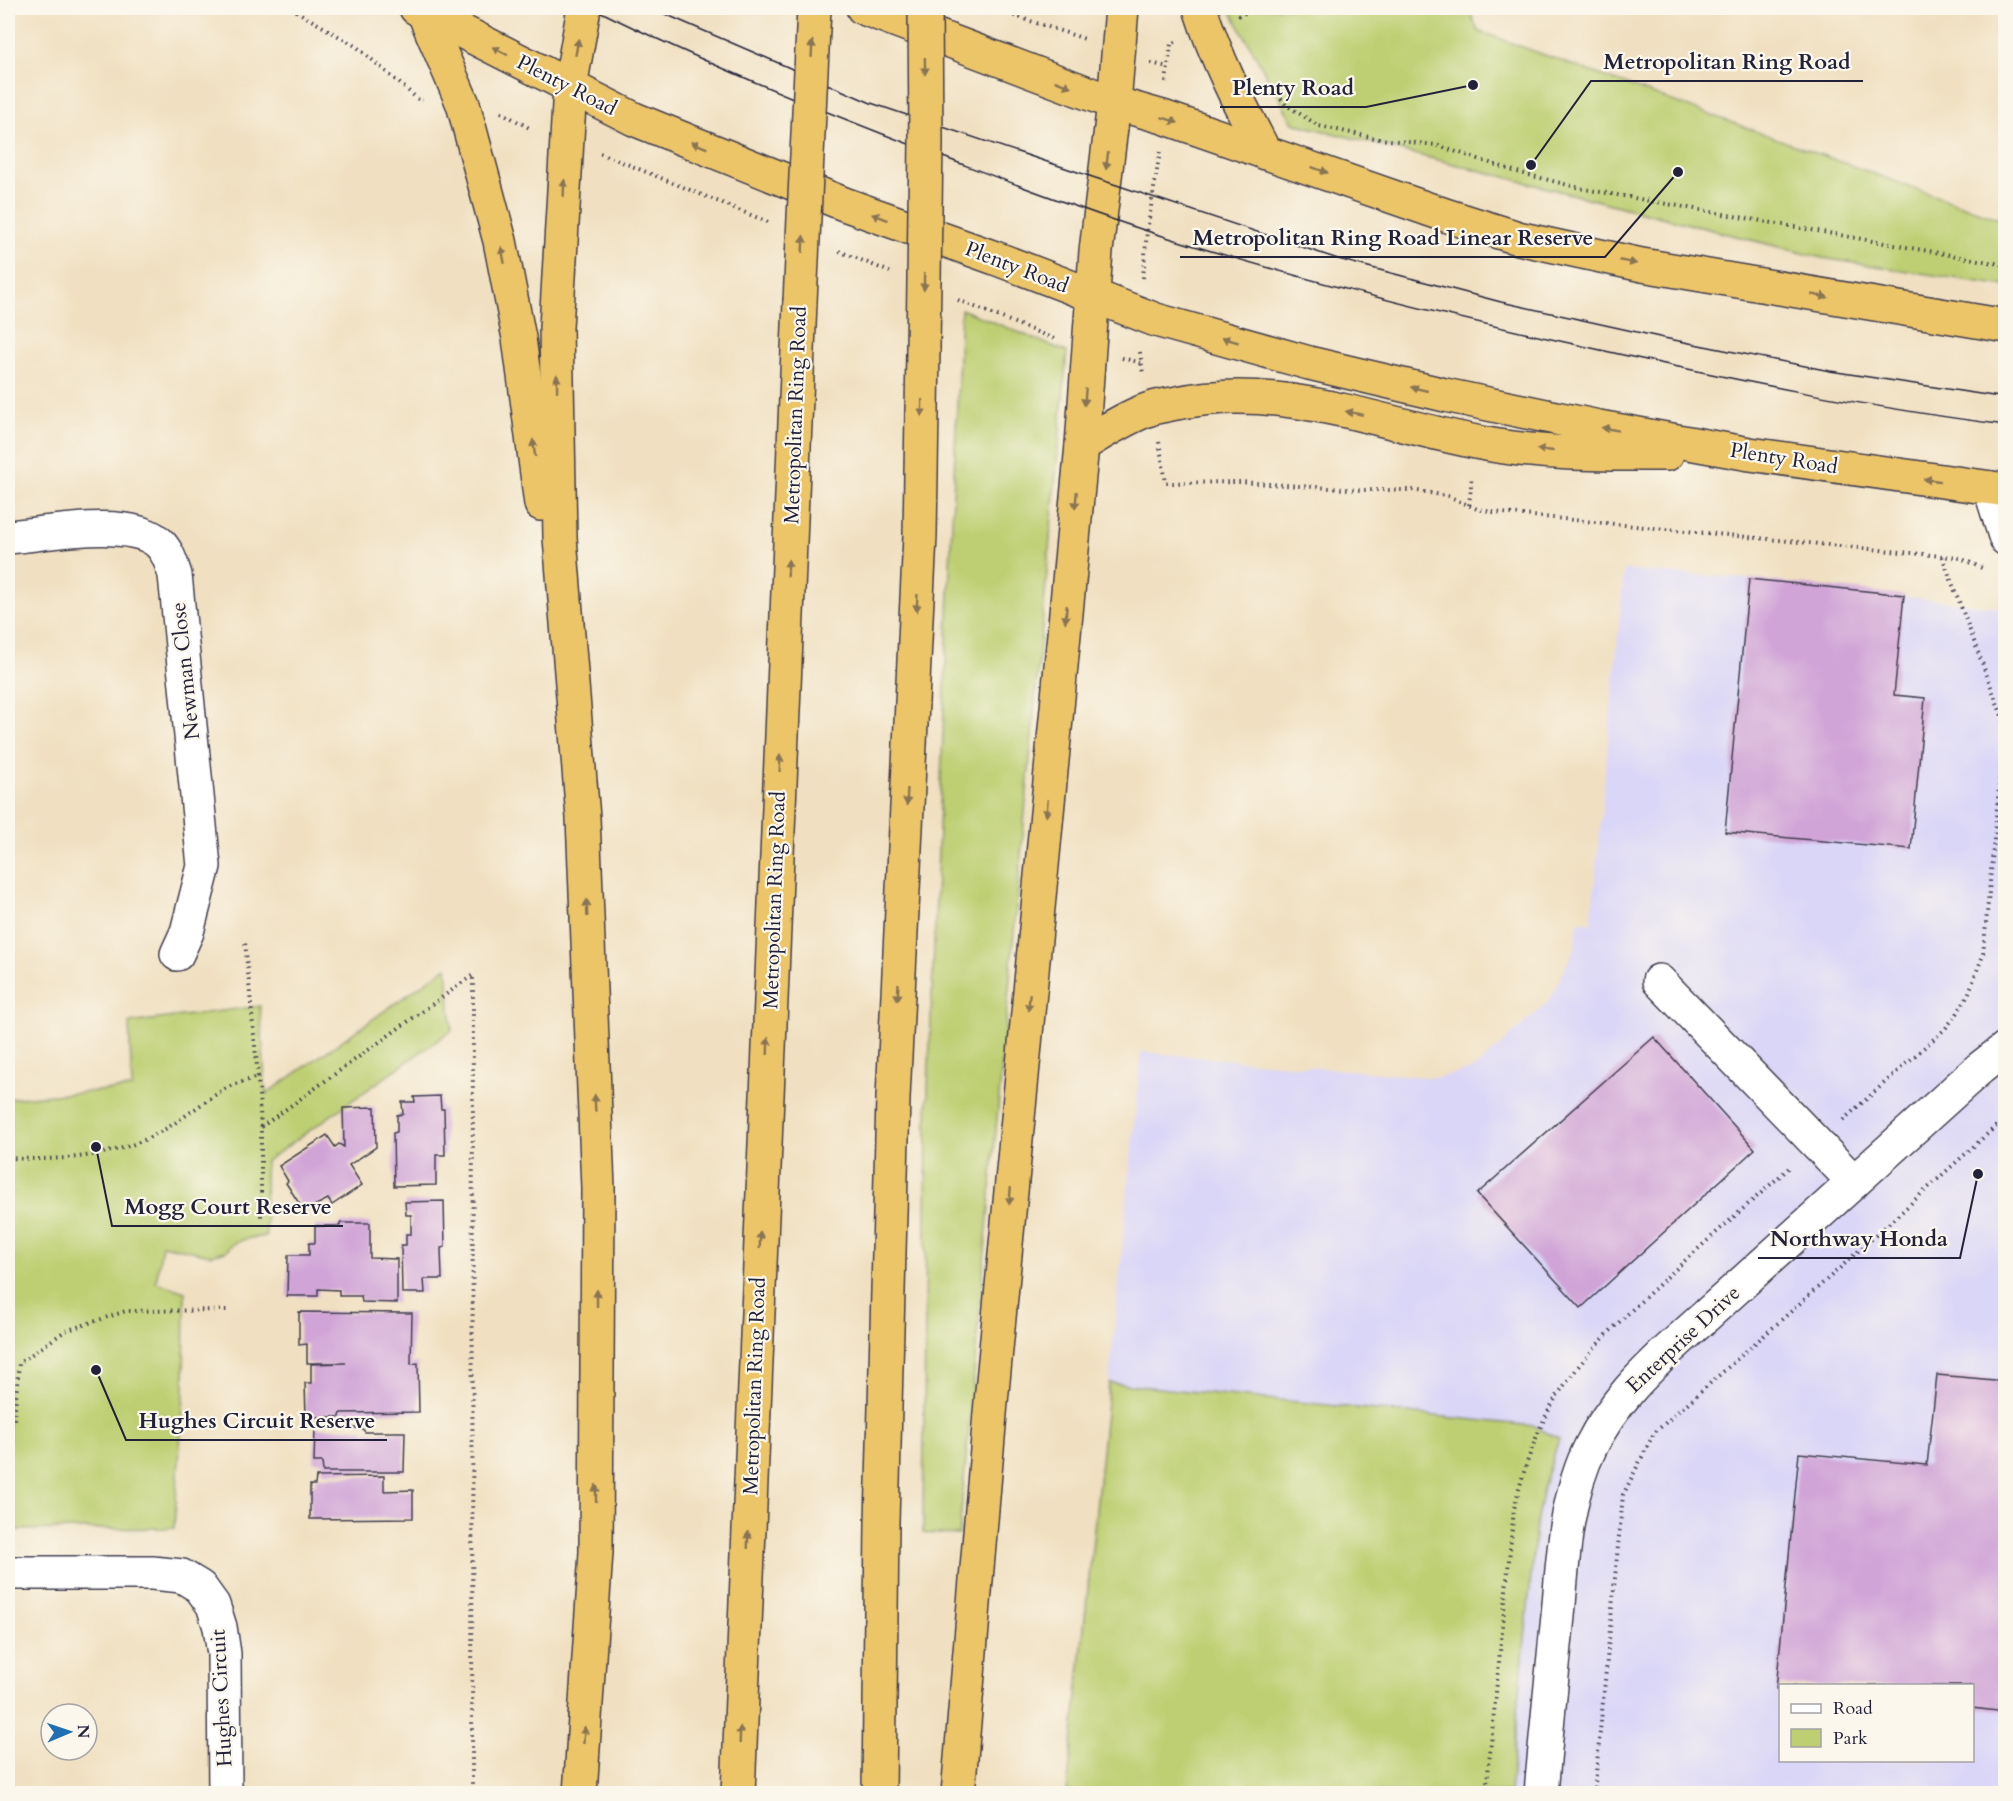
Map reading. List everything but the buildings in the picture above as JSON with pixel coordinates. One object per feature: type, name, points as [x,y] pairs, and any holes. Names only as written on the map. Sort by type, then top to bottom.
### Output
[{"type":"highway","points":[[580,1794],[596,1552],[598,1188],[583,818],[560,538],[556,328],[570,87],[584,8]]},
{"type":"highway","name":"Metropolitan Ring Road","points":[[738,1794],[814,8]]},
{"type":"highway","points":[[863,8],[1114,103],[1163,117],[1518,238],[1587,254],[1821,297],[2006,326]]},
{"type":"highway","points":[[879,1794],[882,1534],[892,1098],[920,536],[926,141],[925,8]]},
{"type":"highway","points":[[958,1794],[992,1390],[1082,445],[1099,215],[1114,103],[1122,8]]},
{"type":"highway","points":[[420,9],[463,104],[500,240],[519,338],[583,818]]},
{"type":"highway","name":"Plenty Road","points":[[420,9],[634,118],[844,204],[1156,320],[1310,363],[1445,395],[1588,425],[1750,454],[1998,489]]},
{"type":"highway","points":[[1195,26],[1265,153]]},
{"type":"highway","points":[[1082,445],[1150,408],[1191,400],[1230,396],[1284,399],[1363,415],[1482,444],[1581,454],[1750,454]]},
{"type":"street","points":[[1998,489],[2006,539]]},
{"type":"street","name":"Newman Close","points":[[8,537],[112,528],[129,529],[145,534],[159,543],[169,557],[175,575],[204,866],[187,932],[177,954]]},
{"type":"street","points":[[1659,981],[1854,1182]]},
{"type":"street","name":"Enterprise Drive","points":[[1541,1794],[1567,1530],[1580,1473],[1591,1446],[1622,1397],[1643,1374],[2002,1047]]},
{"type":"street","name":"Hughes Circuit","points":[[8,1573],[152,1573],[182,1576],[200,1587],[213,1605],[223,1645],[225,1794]]},
{"type":"path","points":[[291,8],[357,46],[419,100],[495,108],[539,134],[586,147],[773,224]]},
{"type":"path","points":[[991,8],[1119,52]]},
{"type":"path","points":[[1238,16],[1242,26]]},
{"type":"path","points":[[1165,85],[1171,44],[1195,26]]},
{"type":"path","points":[[1271,87],[1286,105],[1302,116],[1319,126],[1347,133],[1436,145],[1517,172],[1584,189],[2006,265]]},
{"type":"path","points":[[1145,253],[1161,151]]},
{"type":"path","points":[[839,251],[894,274]]},
{"type":"path","points":[[949,297],[1048,337],[1142,363]]},
{"type":"path","points":[[1139,345],[1166,483],[1240,482],[1332,489],[1412,490],[1448,496],[1478,510],[1492,512],[1960,558],[1990,572]]},
{"type":"path","points":[[1942,556],[2005,724],[1983,956],[1968,995],[1945,1029]]},
{"type":"path","points":[[246,942],[261,1127],[261,1222]]},
{"type":"path","points":[[261,1127],[472,975],[472,1794]]},
{"type":"path","points":[[8,1158],[86,1157],[117,1150],[166,1129],[221,1090],[258,1077]]},
{"type":"path","points":[[1594,1794],[1623,1495],[1654,1433],[2006,1117]]},
{"type":"path","points":[[8,1430],[14,1420],[19,1363],[65,1331],[126,1311],[230,1310]]},
{"type":"shaded area","points":[[1624,570],[1749,579],[2005,608],[2005,1793],[1510,1793],[1536,1525],[1542,1492],[1559,1439],[1109,1383],[1141,1052],[1436,1078],[1474,1069],[1549,1001],[1575,947],[1578,921],[1591,923]]},
{"type":"green space","points":[[1229,8],[1468,8],[1478,31],[2005,221],[2005,286],[1822,258],[1293,123]]},
{"type":"green space","points":[[961,309],[1067,352],[959,1535],[923,1533],[927,1112]]},
{"type":"green space","points":[[447,967],[452,1030],[265,1162],[266,1236],[245,1239],[233,1244],[226,1251],[211,1255],[162,1245],[156,1282],[185,1292],[184,1393],[174,1528],[8,1530],[8,1099],[132,1088],[129,1023],[260,1006],[266,1094]]},
{"type":"green space","points":[[1109,1383],[1534,1426],[1559,1439],[1542,1492],[1536,1525],[1510,1793],[1067,1793]]},
{"type":"tram line","points":[[593,8],[716,66],[885,135],[1008,182],[1200,248],[1425,310],[1698,371],[1851,401],[2006,425]]},
{"type":"tram line","points":[[651,8],[871,103],[1338,259],[1501,302],[1664,338],[1830,371],[2006,398]]},
{"type":"place","name":"Plenty Road","points":[[1473,85]]},
{"type":"place","name":"Metropolitan Ring Road","points":[[1531,165]]},
{"type":"place","name":"Metropolitan Ring Road Linear Reserve","points":[[1678,172]]},
{"type":"place","name":"Mogg Court Reserve","points":[[96,1147]]},
{"type":"place","name":"Northway Honda","points":[[1978,1174]]},
{"type":"place","name":"Hughes Circuit Reserve","points":[[96,1370]]}]
